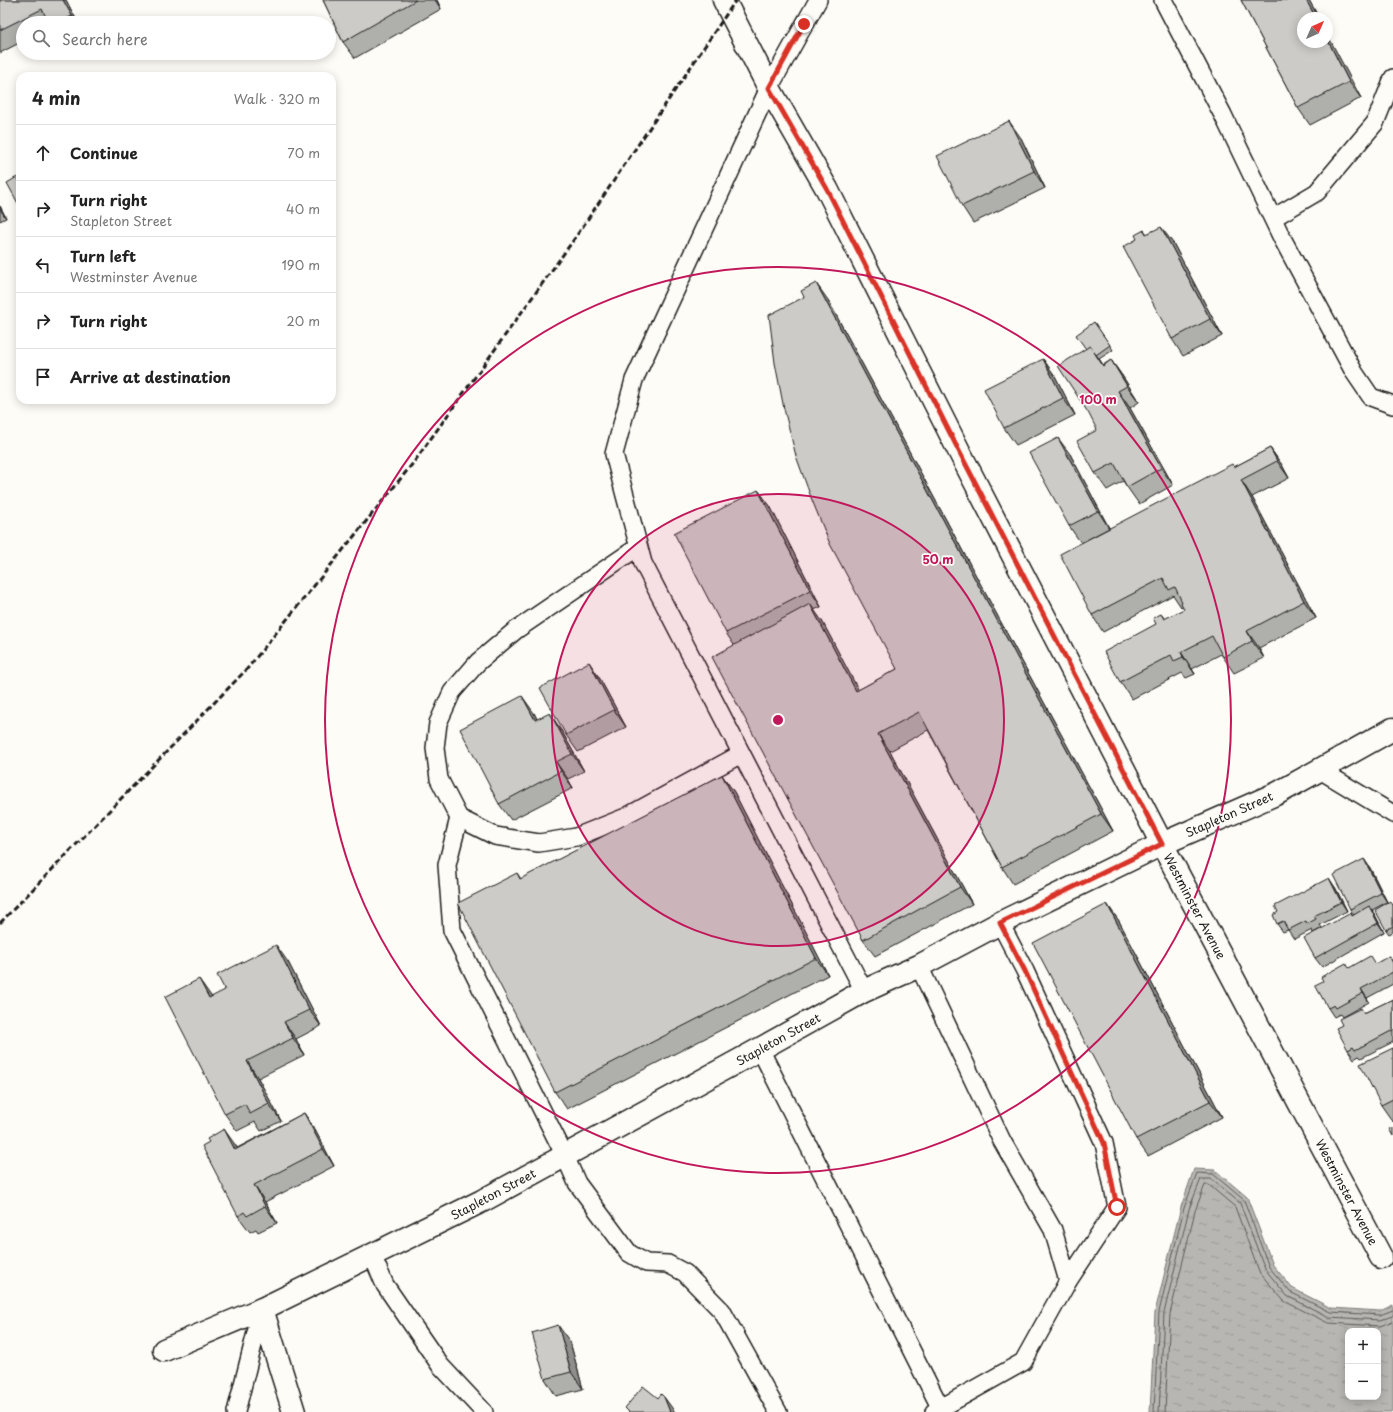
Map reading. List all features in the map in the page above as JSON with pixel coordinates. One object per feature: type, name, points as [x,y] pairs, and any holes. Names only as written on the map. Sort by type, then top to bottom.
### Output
[{"type":"street","name":"Westminster Avenue","points":[[724,0],[769,88],[827,189],[960,453],[1162,844],[1381,1257]]},
{"type":"street","name":"Stapleton Street","points":[[164,1350],[262,1309],[482,1201],[760,1049],[864,990],[919,966],[1000,923],[1162,844],[1278,793],[1393,729]]},
{"type":"street","points":[[262,1309],[294,1412]]},
{"type":"lane","points":[[818,0],[769,88],[634,380],[614,454],[643,563],[864,990]]},
{"type":"lane","points":[[1163,0],[1223,115],[1273,218],[1354,372],[1371,397],[1393,405]]},
{"type":"lane","points":[[1273,218],[1317,192],[1375,123],[1393,78]]},
{"type":"lane","points":[[638,547],[516,630],[478,662],[452,692],[438,723],[435,748],[438,779],[459,818],[495,836],[539,843],[576,836],[626,817],[742,754]]},
{"type":"lane","points":[[1320,770],[1393,814]]},
{"type":"lane","points":[[459,818],[447,865],[452,930],[565,1156],[577,1183],[629,1253],[646,1263],[668,1264],[685,1273],[722,1311],[778,1412]]},
{"type":"lane","points":[[760,1049],[938,1410],[1023,1362],[1068,1281],[1117,1207],[1104,1143],[1025,971],[1000,923]]},
{"type":"lane","points":[[919,966],[1002,1141],[1053,1230],[1068,1281]]},
{"type":"lane","points":[[372,1255],[385,1285],[440,1365],[484,1412]]},
{"type":"lane","points":[[236,1412],[262,1309]]},
{"type":"water","points":[[1194,1169],[1215,1170],[1247,1197],[1273,1265],[1292,1288],[1331,1308],[1380,1311],[1393,1305],[1393,1412],[1150,1412],[1155,1312],[1181,1207]]},
{"type":"building","points":[[0,0],[63,0],[72,16],[46,16],[42,9],[28,16],[16,16],[16,22],[0,30]]},
{"type":"building","points":[[323,0],[416,0],[343,42],[336,27],[336,16],[331,16]]},
{"type":"building","points":[[1241,0],[1306,0],[1313,12],[1297,12],[1297,48],[1332,48],[1349,82],[1298,108]]},
{"type":"building","points":[[1009,121],[1034,171],[962,206],[937,156]]},
{"type":"building","points":[[16,178],[16,200],[7,183]]},
{"type":"building","points":[[1161,227],[1210,319],[1172,339],[1123,247],[1137,239],[1135,235],[1144,230],[1146,234]]},
{"type":"building","points":[[816,283],[1101,814],[1002,867],[919,712],[878,734],[960,887],[863,940],[712,657],[810,604],[856,691],[897,669],[830,544],[796,456],[784,409],[775,363],[769,315],[804,297],[801,291]]},
{"type":"building","points":[[1094,322],[1110,345],[1096,355],[1090,346],[1086,349],[1076,335]]},
{"type":"building","points":[[1090,346],[1103,366],[1111,360],[1127,386],[1118,391],[1161,468],[1127,487],[1114,463],[1095,473],[1077,441],[1097,430],[1089,414],[1058,366]]},
{"type":"building","points":[[1043,359],[1063,398],[1004,428],[984,389]]},
{"type":"building","points":[[1058,438],[1098,511],[1069,526],[1029,453]]},
{"type":"building","points":[[1270,448],[1277,461],[1241,480],[1304,601],[1247,631],[1252,641],[1223,657],[1212,636],[1181,652],[1183,657],[1174,661],[1171,655],[1120,682],[1104,652],[1156,624],[1153,618],[1161,614],[1164,619],[1184,609],[1175,587],[1169,590],[1163,578],[1092,615],[1060,554],[1232,464],[1234,467]]},
{"type":"building","points":[[758,490],[810,590],[726,633],[674,533]]},
{"type":"building","points":[[589,662],[614,710],[566,735],[540,688]]},
{"type":"building","points":[[522,696],[535,720],[550,713],[572,754],[556,762],[561,771],[499,804],[460,729]]},
{"type":"building","points":[[722,775],[816,958],[555,1092],[458,903],[517,873],[520,879]]},
{"type":"building","points":[[1364,859],[1381,893],[1350,909],[1333,875]]},
{"type":"building","points":[[1329,878],[1341,902],[1314,916],[1316,919],[1307,924],[1306,921],[1288,930],[1283,921],[1277,924],[1273,915],[1278,912],[1275,906]]},
{"type":"building","points":[[1390,901],[1393,905],[1393,926],[1386,930],[1375,910]]},
{"type":"building","points":[[1107,904],[1210,1101],[1136,1139],[1033,943]]},
{"type":"building","points":[[1369,906],[1378,923],[1315,958],[1304,938],[1351,913],[1352,916]]},
{"type":"building","points":[[276,945],[309,1010],[284,1022],[293,1038],[247,1061],[269,1104],[250,1114],[245,1104],[225,1114],[165,997],[199,979],[209,998],[225,990],[217,975]]},
{"type":"building","points":[[1370,956],[1375,964],[1389,956],[1393,963],[1393,972],[1361,989],[1363,993],[1336,1008],[1334,1005],[1328,1008],[1315,985],[1323,981],[1321,977],[1346,963],[1349,968]]},
{"type":"building","points":[[1393,999],[1393,1030],[1355,1050],[1353,1047],[1348,1050],[1336,1028],[1342,1025],[1339,1019],[1361,1008],[1364,1013]]},
{"type":"building","points":[[1393,1048],[1393,1099],[1381,1105],[1360,1064]]},
{"type":"building","points":[[304,1113],[323,1149],[254,1185],[265,1206],[247,1216],[244,1212],[238,1216],[202,1146],[209,1142],[207,1139],[224,1129],[235,1150]]},
{"type":"building","points":[[1393,1127],[1393,1136],[1389,1129]]},
{"type":"building","points":[[558,1325],[571,1372],[545,1379],[532,1333]]},
{"type":"building","points":[[643,1386],[658,1398],[661,1394],[664,1397],[670,1412],[629,1412],[625,1408]]},
{"type":"railway","points":[[0,923],[247,669],[414,462],[575,238],[736,0]]},
{"type":"route","points":[[804,24],[769,88],[827,189],[960,453],[1162,844],[1000,923],[1025,971],[1104,1143],[1117,1207]]}]
